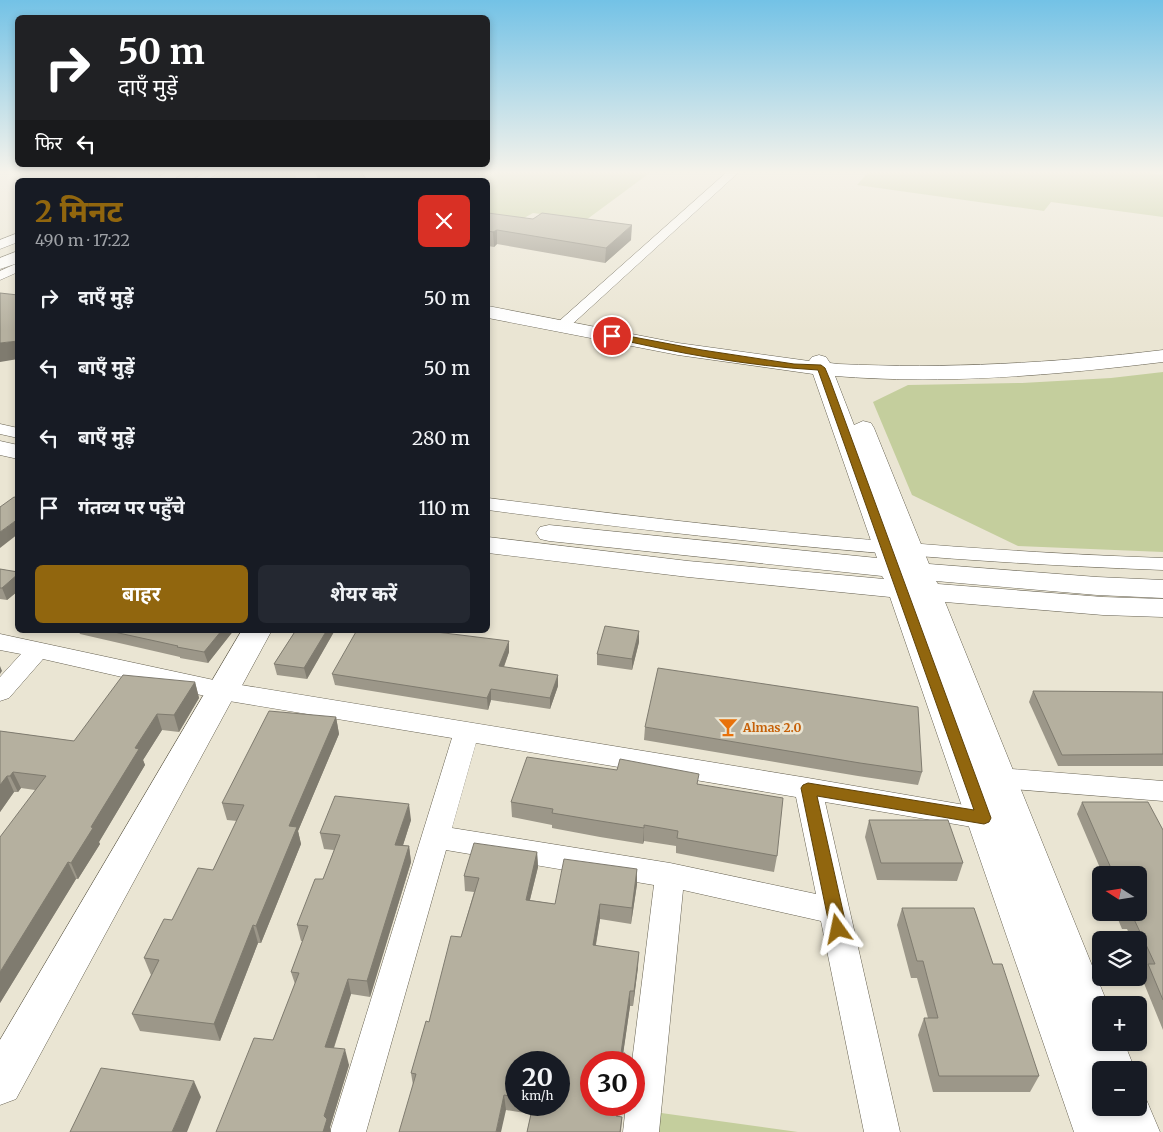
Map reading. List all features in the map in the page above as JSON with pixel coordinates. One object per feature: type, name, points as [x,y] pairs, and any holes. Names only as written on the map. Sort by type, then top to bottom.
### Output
[{"type":"street","points":[[571,325],[678,225]]},
{"type":"street","points":[[571,325],[686,225]]},
{"type":"street","points":[[0,245],[15,238]]},
{"type":"street","points":[[0,256],[15,248]]},
{"type":"street","points":[[0,264],[15,257]]},
{"type":"street","points":[[0,276],[15,268]]},
{"type":"street","points":[[490,305],[702,353],[794,366],[985,364],[1106,357],[1163,350]]},
{"type":"street","points":[[490,312],[571,325]]},
{"type":"street","points":[[829,365],[896,371],[990,371],[1112,363],[1163,356]]},
{"type":"street","points":[[829,365],[906,569],[984,818],[1097,1132]]},
{"type":"street","points":[[0,429],[15,432]]},
{"type":"street","points":[[0,448],[15,451]]},
{"type":"street","points":[[0,467],[15,470]]},
{"type":"street","points":[[490,504],[906,569],[1103,606],[1163,608]]},
{"type":"street","points":[[490,526],[906,569],[1097,586],[1163,589]]},
{"type":"street","points":[[490,544],[688,569],[906,569],[1163,564]]},
{"type":"street","points":[[906,569],[999,778],[1092,1016]]},
{"type":"street","points":[[0,1083],[221,690],[223,691],[256,633]]},
{"type":"street","points":[[0,642],[223,691],[984,818]]},
{"type":"street","points":[[0,692],[38,650]]},
{"type":"street","points":[[348,1132],[467,732]]},
{"type":"street","points":[[999,778],[1163,791]]},
{"type":"street","points":[[808,788],[882,1132]]},
{"type":"street","points":[[435,837],[670,875],[834,911]]},
{"type":"street","points":[[641,1132],[670,875]]},
{"type":"street","points":[[1130,1116],[1137,1132]]},
{"type":"green space","points":[[1163,372],[1163,552],[1018,546],[912,495],[873,402],[908,385],[1022,383],[1111,378]]},
{"type":"green space","points":[[654,1112],[798,1132],[652,1132]]},
{"type":"building","points":[[490,225],[632,225],[606,248],[497,230],[490,231]]},
{"type":"building","points":[[0,293],[15,295],[15,341],[0,343]]},
{"type":"building","points":[[15,497],[15,521],[0,532],[0,507]]},
{"type":"building","points":[[0,569],[15,572],[15,577],[0,588]]},
{"type":"building","points":[[605,626],[639,631],[632,659],[597,654]]},
{"type":"building","points":[[119,633],[220,633],[204,652]]},
{"type":"building","points":[[294,633],[325,633],[304,668],[274,664]]},
{"type":"building","points":[[355,633],[444,633],[509,641],[499,666],[558,675],[550,698],[491,689],[487,698],[332,674]]},
{"type":"building","points":[[658,668],[918,707],[922,772],[645,727]]},
{"type":"building","points":[[123,675],[195,682],[174,715],[157,714],[135,748],[139,749],[91,827],[93,828],[71,863],[68,862],[0,972],[0,837],[46,776],[13,772],[0,785],[0,731],[74,741]]},
{"type":"building","points":[[1033,691],[1163,692],[1163,754],[1062,755]]},
{"type":"building","points":[[269,711],[336,717],[289,826],[297,827],[256,926],[253,925],[214,1024],[132,1014],[159,960],[144,958],[164,919],[172,920],[198,868],[213,870],[244,805],[222,803]]},
{"type":"building","points":[[527,757],[617,770],[620,759],[699,774],[697,784],[783,798],[777,856],[677,838],[678,831],[644,825],[644,828],[552,813],[553,809],[511,802]]},
{"type":"building","points":[[335,796],[409,804],[395,845],[409,846],[367,981],[348,979],[325,1047],[345,1049],[324,1116],[327,1119],[323,1132],[216,1132],[254,1038],[273,1040],[299,973],[291,972],[308,926],[297,925],[315,879],[323,879],[340,835],[320,833]]},
{"type":"building","points":[[1082,802],[1148,802],[1163,830],[1163,1000],[1148,964],[1155,964],[1147,947],[1147,931],[1140,931],[1135,921],[1148,921],[1148,866],[1110,866]]},
{"type":"building","points":[[869,820],[948,820],[963,863],[881,863]]},
{"type":"building","points":[[474,843],[537,852],[526,900],[555,904],[564,859],[637,869],[632,908],[600,904],[593,945],[639,952],[634,991],[630,991],[621,1051],[580,1051],[580,1116],[622,1117],[620,1132],[527,1132],[531,1116],[570,1116],[570,1051],[505,1051],[505,1095],[496,1132],[399,1132],[416,1074],[411,1073],[426,1021],[429,1022],[451,936],[461,937],[479,878],[464,876]]},
{"type":"building","points":[[902,908],[974,908],[993,964],[1002,964],[1039,1076],[939,1076],[924,1018],[938,1018],[923,961],[917,961]]},
{"type":"building","points":[[101,1068],[194,1081],[172,1132],[70,1132]]},
{"type":"place","name":"Almas 2.0","points":[[728,727]]},
{"type":"route","points":[[612,336],[702,353],[821,368],[826,380],[984,818],[808,788],[838,929]]}]
